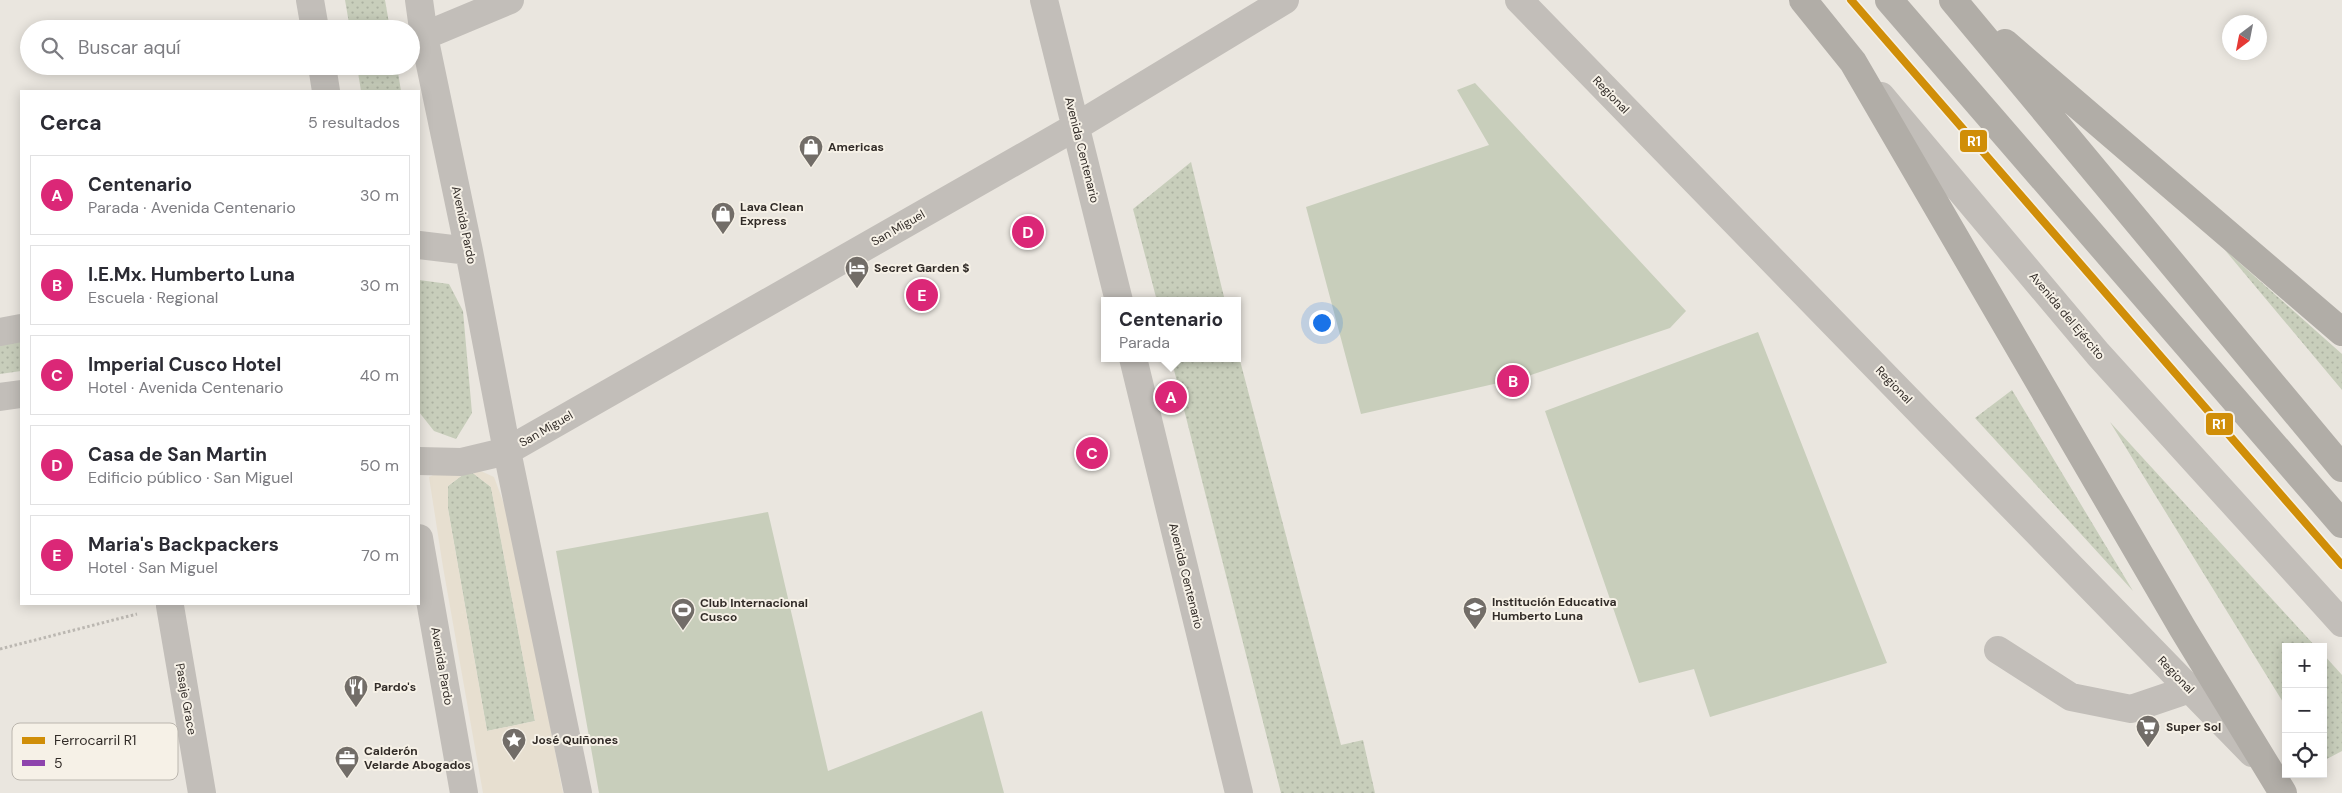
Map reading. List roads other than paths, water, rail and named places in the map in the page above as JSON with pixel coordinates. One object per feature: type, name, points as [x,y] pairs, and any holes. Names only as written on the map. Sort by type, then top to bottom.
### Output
[{"type":"main road","name":"Avenida del Ejército","points":[[1803,0],[1853,62]]},
{"type":"main road","points":[[1889,0],[2342,524]]},
{"type":"main road","points":[[1954,0],[2342,332]]},
{"type":"main road","points":[[1954,0],[2342,468]]},
{"type":"main road","points":[[1853,62],[2183,629],[2283,793]]},
{"type":"street","points":[[310,0],[313,20]]},
{"type":"street","name":"Avenida Pardo","points":[[419,0],[424,36],[469,250],[507,451],[578,793]]},
{"type":"street","points":[[424,36],[510,0]]},
{"type":"street","name":"Avenida Centenario","points":[[1044,0],[1077,126],[1118,297]]},
{"type":"street","name":"San Miguel","points":[[420,461],[461,462],[507,451],[1077,126],[1285,0]]},
{"type":"street","name":"Regional","points":[[1519,0],[2268,769]]},
{"type":"street","name":"Avenida del Ejército","points":[[1853,62],[2098,354],[2342,623]]},
{"type":"street","points":[[323,75],[326,90]]},
{"type":"street","points":[[420,245],[469,250]]},
{"type":"street","points":[[0,332],[20,328]]},
{"type":"street","name":"Avenida Centenario","points":[[1134,362],[1240,793]]},
{"type":"street","points":[[0,397],[20,394]]},
{"type":"street","name":"Avenida Pardo","points":[[420,544],[464,793]]},
{"type":"street","name":"Pasaje Grace","points":[[170,606],[202,793]]},
{"type":"street","points":[[1998,650],[2071,697],[2080,699],[2131,709],[2190,689]]},
{"type":"rail line","name":"R1","points":[[1851,0],[2342,565]]},
{"type":"place","name":"Americas","points":[[811,168]]},
{"type":"place","name":"Casa de San Martin","points":[[1028,232]]},
{"type":"place","name":"Lava Clean Express","points":[[723,235]]},
{"type":"place","name":"Secret Garden $","points":[[857,289]]},
{"type":"place","name":"Maria's Backpackers","points":[[922,295]]},
{"type":"place","name":"I.E.Mx. Humberto Luna","points":[[1513,381]]},
{"type":"place","name":"Centenario","points":[[1171,397]]},
{"type":"place","name":"Imperial Cusco Hotel","points":[[1092,453]]},
{"type":"place","name":"Institución Educativa Humberto Luna","points":[[1475,630]]},
{"type":"place","name":"Club Internacional Cusco","points":[[683,631]]},
{"type":"place","name":"Pardo's","points":[[356,708]]},
{"type":"place","name":"Super Sol","points":[[2148,748]]},
{"type":"place","name":"José Quiñones","points":[[514,761]]},
{"type":"place","name":"Calderón Velarde Abogados","points":[[347,779]]}]
